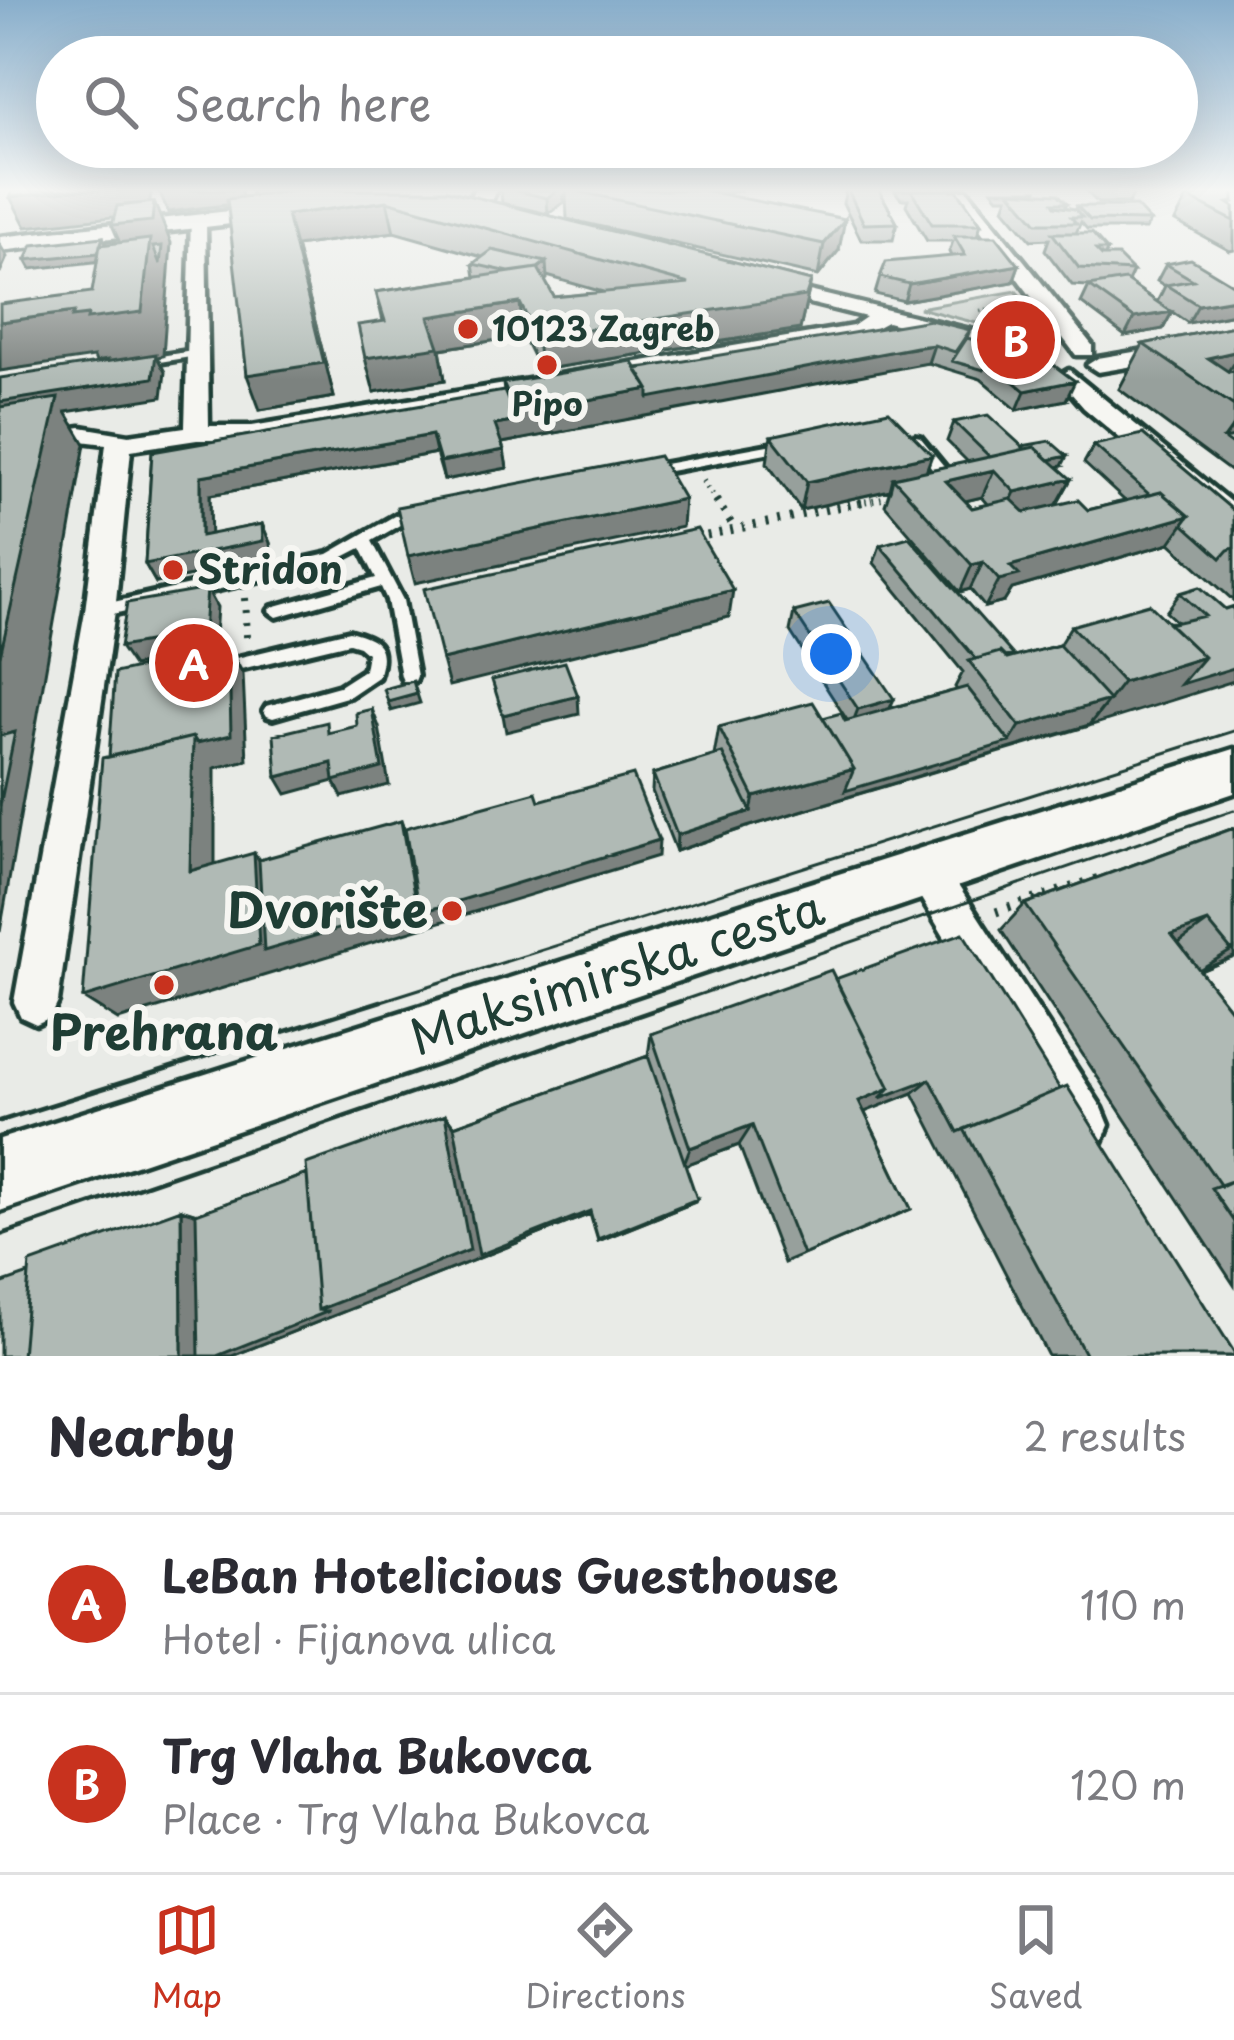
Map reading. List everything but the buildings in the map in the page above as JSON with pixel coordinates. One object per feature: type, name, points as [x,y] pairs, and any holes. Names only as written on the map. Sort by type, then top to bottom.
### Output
[{"type":"main road","name":"Maksimirska cesta","points":[[0,1175],[1234,771]]},
{"type":"street","points":[[197,253],[197,433]]},
{"type":"street","points":[[1003,253],[1042,308],[1091,357]]},
{"type":"street","points":[[754,284],[1029,351],[1046,342],[1127,364],[1234,342]]},
{"type":"street","points":[[118,444],[197,433],[252,433],[837,335],[865,329],[882,316]]},
{"type":"street","points":[[1029,351],[1030,360],[1041,369],[1069,377],[1087,376],[1091,357]]},
{"type":"street","points":[[1069,377],[1093,403],[1234,519]]},
{"type":"street","points":[[0,447],[100,433],[118,438],[95,694],[36,1002]]},
{"type":"street","points":[[927,872],[1108,1160]]},
{"type":"lane","points":[[115,366],[199,353]]},
{"type":"lane","points":[[906,429],[944,470],[942,484],[931,488]]},
{"type":"lane","points":[[624,476],[800,443]]},
{"type":"lane","points":[[100,611],[332,558],[401,518],[446,509]]},
{"type":"lane","points":[[364,540],[395,600],[409,676]]},
{"type":"lane","points":[[277,610],[385,581]]},
{"type":"lane","points":[[210,670],[349,637],[375,651],[372,673],[344,691],[273,711]]},
{"type":"lane","points":[[374,662],[405,656]]},
{"type":"path","points":[[967,312],[1042,308]]},
{"type":"path","points":[[692,464],[735,529]]},
{"type":"path","points":[[690,539],[899,495]]},
{"type":"path","points":[[244,579],[248,662]]},
{"type":"path","points":[[985,916],[1120,870]]},
{"type":"shaded area","points":[[1016,291],[1034,312],[1036,328],[1003,330],[919,308]]},
{"type":"tram line","points":[[372,1004],[1234,731]]},
{"type":"tram line","points":[[672,1004],[1234,810]]},
{"type":"tram line","points":[[0,1121],[381,1001]]},
{"type":"tram line","points":[[0,1235],[681,1001]]},
{"type":"place","name":"10123 Zagreb","points":[[468,329]]},
{"type":"place","name":"Trg Vlaha Bukovca","points":[[1016,340]]},
{"type":"place","name":"Pipo","points":[[547,365]]},
{"type":"place","name":"Stridon","points":[[173,570]]},
{"type":"place","name":"LeBan Hotelicious Guesthouse","points":[[194,663]]},
{"type":"place","name":"Dvorište","points":[[452,911]]},
{"type":"place","name":"Prehrana","points":[[164,985]]}]
